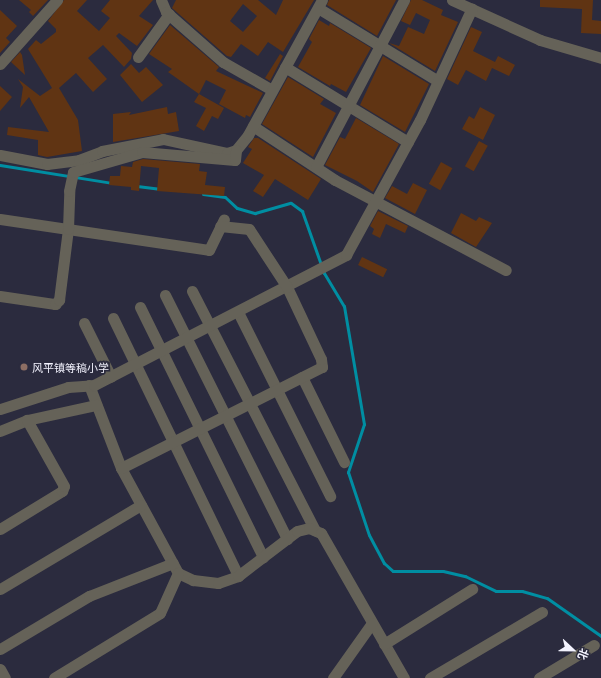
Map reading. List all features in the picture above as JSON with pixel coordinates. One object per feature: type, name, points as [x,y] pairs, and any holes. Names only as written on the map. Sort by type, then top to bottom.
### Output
[{"type":"street","points":[[0,64],[57,0]]},
{"type":"street","points":[[161,0],[169,14],[223,62],[272,90]]},
{"type":"street","points":[[316,167],[378,46],[404,0]]},
{"type":"street","points":[[452,0],[540,40],[601,58]]},
{"type":"street","points":[[0,296],[55,304],[60,300],[68,229],[69,191],[73,172],[142,152],[235,160],[236,150],[252,126],[320,4],[378,46],[438,81]]},
{"type":"street","points":[[0,409],[68,387],[89,385],[111,377],[330,265],[346,255],[408,142],[472,8]]},
{"type":"street","points":[[138,58],[169,14]]},
{"type":"street","points":[[285,67],[408,142]]},
{"type":"street","points":[[252,126],[316,167],[375,202],[506,270]]},
{"type":"street","points":[[0,155],[47,164],[80,160],[102,151],[163,139],[227,153],[236,150]]},
{"type":"street","points":[[0,219],[209,250],[222,222],[249,229],[287,287],[321,359],[322,367],[121,468]]},
{"type":"street","points":[[192,291],[315,530]]},
{"type":"street","points":[[165,295],[287,539]]},
{"type":"street","points":[[140,307],[263,557]]},
{"type":"street","points":[[238,312],[330,496]]},
{"type":"street","points":[[113,318],[238,576]]},
{"type":"street","points":[[84,323],[111,377]]},
{"type":"street","points":[[302,377],[344,462]]},
{"type":"street","points":[[89,385],[121,468],[175,568],[193,580],[218,584],[238,576],[297,531],[309,528],[315,530],[320,533],[404,678]]},
{"type":"street","points":[[0,431],[27,420],[96,405]]},
{"type":"street","points":[[0,529],[62,491],[64,486],[27,420]]},
{"type":"street","points":[[0,589],[141,505]]},
{"type":"street","points":[[0,649],[89,596],[175,568]]},
{"type":"street","points":[[54,678],[160,613],[175,568]]},
{"type":"street","points":[[384,644],[472,589]]},
{"type":"street","points":[[430,678],[542,612]]},
{"type":"street","points":[[333,678],[372,623]]},
{"type":"street","points":[[539,678],[594,645]]},
{"type":"street","points":[[0,669],[5,678]]},
{"type":"building","points":[[19,0],[48,0],[33,16],[29,12],[31,10]]},
{"type":"building","points":[[64,0],[87,0],[77,11],[99,31],[110,18],[101,11],[110,0],[153,0],[139,16],[153,25],[137,46],[119,33],[116,36],[132,53],[131,59],[124,67],[103,45],[88,58],[107,79],[93,92],[76,73],[59,88],[78,120],[82,151],[47,157],[38,155],[38,140],[7,135],[8,127],[49,132],[29,97],[20,108],[23,87],[18,79],[40,96],[52,88],[28,49],[36,40],[41,44],[56,32],[56,29],[48,21]]},
{"type":"building","points":[[176,0],[258,0],[276,15],[283,0],[314,0],[283,52],[268,42],[258,56],[241,44],[231,57],[227,56],[172,8]],"holes":[[[243,4],[257,16],[243,32],[230,21]]]},
{"type":"building","points":[[329,0],[396,0],[377,36],[327,5]]},
{"type":"building","points":[[411,0],[422,0],[443,10],[441,15],[458,22],[435,71],[389,43],[399,46],[408,27],[424,34],[430,20],[416,13],[410,25],[401,21]]},
{"type":"building","points":[[540,0],[593,0],[592,20],[601,21],[601,34],[581,33],[582,9],[540,7]]},
{"type":"building","points":[[0,10],[17,26],[6,38],[10,42],[0,53]]},
{"type":"building","points":[[319,20],[329,26],[330,23],[371,48],[346,92],[331,84],[330,86],[298,67],[312,42],[309,39]]},
{"type":"building","points":[[170,25],[219,67],[216,71],[263,93],[250,117],[246,115],[245,118],[219,104],[226,90],[206,80],[199,94],[168,72],[172,69],[149,54]]},
{"type":"building","points":[[471,27],[482,32],[473,51],[495,62],[498,56],[515,65],[509,76],[492,68],[486,81],[466,70],[458,85],[447,79]]},
{"type":"building","points":[[20,52],[22,55],[25,75],[11,62]]},
{"type":"building","points":[[280,54],[283,56],[270,81],[265,78]]},
{"type":"building","points":[[383,56],[429,84],[405,132],[360,105]]},
{"type":"building","points":[[131,64],[139,73],[146,67],[163,85],[142,102],[120,75]]},
{"type":"building","points":[[288,77],[324,99],[320,104],[336,113],[313,157],[262,124]]},
{"type":"building","points":[[0,86],[12,97],[0,111]]},
{"type":"building","points":[[199,94],[224,108],[218,119],[212,116],[204,131],[196,126],[206,108],[194,102]]},
{"type":"building","points":[[167,107],[168,114],[176,112],[179,131],[113,142],[113,114],[131,112],[129,115]]},
{"type":"building","points":[[480,107],[495,115],[483,140],[462,129],[469,116],[474,119]]},
{"type":"building","points":[[356,118],[399,144],[373,192],[357,181],[325,165],[340,137],[345,139]]},
{"type":"building","points":[[254,138],[258,138],[321,179],[308,200],[275,179],[263,197],[253,191],[264,175],[243,163],[252,149],[248,147]]},
{"type":"building","points":[[479,141],[488,146],[474,171],[465,166]]},
{"type":"building","points":[[143,159],[200,164],[199,171],[207,172],[205,185],[225,187],[224,196],[157,191],[159,168],[141,166],[139,191],[131,190],[131,187],[109,185],[110,176],[120,176],[121,166],[132,167],[133,162]]},
{"type":"building","points":[[441,162],[452,168],[440,190],[429,184]]},
{"type":"building","points":[[413,183],[427,190],[415,214],[385,198],[392,186],[407,194]]},
{"type":"building","points":[[378,211],[408,226],[405,233],[386,224],[380,238],[372,234],[374,229],[370,226]]},
{"type":"building","points":[[461,213],[476,221],[479,217],[492,223],[476,247],[451,233]]},
{"type":"building","points":[[362,257],[387,269],[383,277],[358,265]]},
{"type":"waterway","points":[[0,165],[112,183]]},
{"type":"waterway","points":[[137,186],[161,189]]},
{"type":"waterway","points":[[203,194],[225,197],[237,208],[255,213],[291,203],[302,211],[324,273],[344,306],[364,424],[348,472],[369,535],[384,563],[393,571],[443,571],[465,576],[496,591],[522,591],[547,598],[601,636]]},
{"type":"place","name":"风平镇等稿小学","points":[[24,367]]}]
